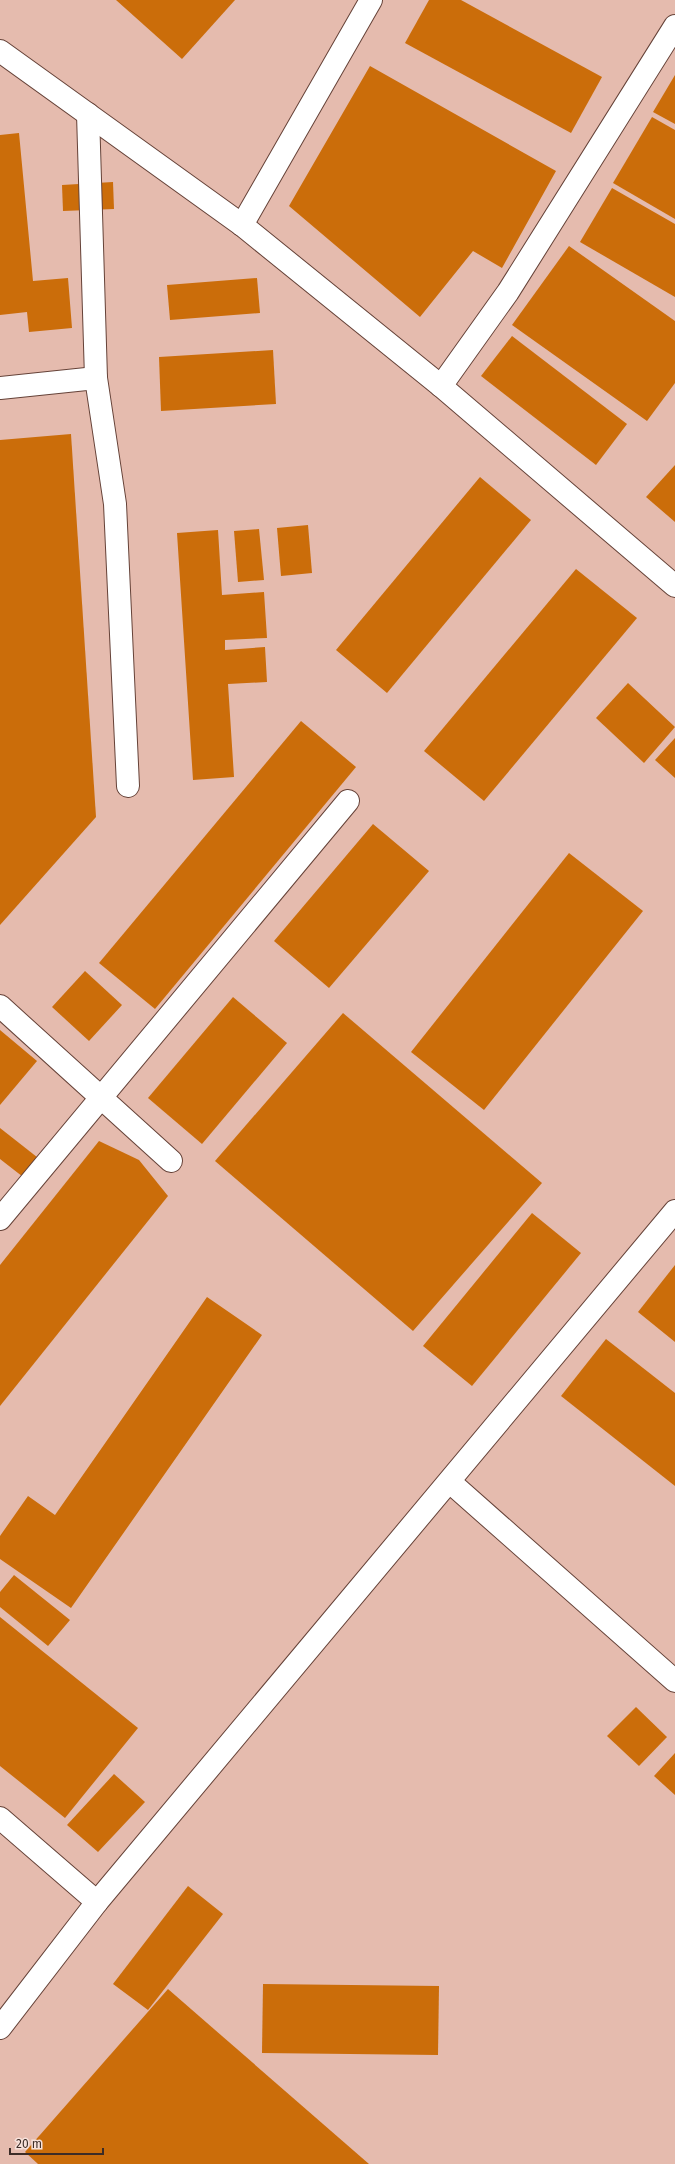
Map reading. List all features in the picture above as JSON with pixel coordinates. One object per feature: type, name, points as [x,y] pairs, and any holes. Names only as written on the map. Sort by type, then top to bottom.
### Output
[{"type":"street","points":[[242,225],[371,0]]},
{"type":"street","points":[[441,386],[508,292],[675,26]]},
{"type":"street","points":[[0,51],[242,225],[441,386],[675,586]]},
{"type":"street","points":[[88,114],[96,378],[115,504],[128,786]]},
{"type":"street","points":[[0,388],[96,378]]},
{"type":"street","points":[[0,1219],[348,801]]},
{"type":"street","points":[[0,1006],[171,1161]]},
{"type":"street","points":[[0,2028],[97,1902],[450,1482],[675,1211]]},
{"type":"street","points":[[450,1482],[675,1681]]},
{"type":"street","points":[[0,1818],[97,1902]]},
{"type":"building","points":[[116,0],[235,0],[182,59]]},
{"type":"building","points":[[429,0],[461,0],[602,77],[571,133],[405,43]]},
{"type":"building","points":[[370,66],[556,171],[502,268],[473,251],[420,317],[289,206]]},
{"type":"building","points":[[675,75],[675,124],[653,112]]},
{"type":"building","points":[[652,117],[675,130],[675,219],[613,183]]},
{"type":"building","points":[[19,133],[33,281],[68,278],[72,328],[29,332],[27,312],[0,315],[0,135]]},
{"type":"building","points":[[113,182],[114,209],[63,211],[62,185]]},
{"type":"building","points":[[612,188],[675,224],[675,297],[580,242]]},
{"type":"building","points":[[569,246],[675,321],[675,383],[647,421],[512,325]]},
{"type":"building","points":[[257,278],[260,313],[170,320],[167,285]]},
{"type":"building","points":[[512,336],[627,424],[596,465],[481,376]]},
{"type":"building","points":[[273,350],[276,404],[161,411],[159,357]]},
{"type":"building","points":[[71,434],[96,817],[0,925],[0,440]]},
{"type":"building","points":[[675,465],[675,522],[646,497]]},
{"type":"building","points":[[480,477],[531,520],[387,693],[336,650]]},
{"type":"building","points":[[308,525],[312,573],[281,576],[277,528]]},
{"type":"building","points":[[259,529],[264,580],[238,582],[234,531]]},
{"type":"building","points":[[218,530],[222,595],[264,592],[267,638],[225,640],[225,650],[265,647],[267,682],[228,684],[234,777],[193,780],[177,533]]},
{"type":"building","points":[[576,569],[637,618],[484,801],[424,751]]},
{"type":"building","points":[[628,683],[675,727],[644,763],[596,718]]},
{"type":"building","points":[[301,721],[356,767],[155,1009],[99,963]]},
{"type":"building","points":[[675,738],[675,778],[655,760]]},
{"type":"building","points":[[373,824],[429,871],[329,988],[274,941]]},
{"type":"building","points":[[569,853],[643,911],[484,1110],[411,1052]]},
{"type":"building","points":[[85,971],[122,1005],[89,1041],[52,1007]]},
{"type":"building","points":[[233,997],[287,1043],[202,1144],[148,1098]]},
{"type":"building","points":[[343,1013],[542,1183],[413,1331],[215,1161]]},
{"type":"building","points":[[0,1030],[37,1061],[0,1105]]},
{"type":"building","points":[[0,1128],[42,1161],[27,1180],[0,1159]]},
{"type":"building","points":[[99,1141],[139,1160],[168,1196],[0,1406],[0,1265]]},
{"type":"building","points":[[532,1213],[581,1253],[472,1386],[423,1346]]},
{"type":"building","points":[[675,1265],[675,1342],[638,1312]]},
{"type":"building","points":[[207,1297],[262,1335],[71,1608],[0,1559],[0,1536],[28,1496],[55,1515]]},
{"type":"building","points":[[606,1339],[675,1393],[675,1486],[561,1396]]},
{"type":"building","points":[[14,1575],[70,1620],[48,1646],[0,1607],[0,1592]]},
{"type":"building","points":[[0,1617],[138,1728],[65,1818],[0,1766]]},
{"type":"building","points":[[636,1707],[667,1737],[639,1766],[607,1736]]},
{"type":"building","points":[[675,1753],[675,1795],[654,1776]]},
{"type":"building","points":[[114,1774],[145,1802],[98,1852],[67,1825]]},
{"type":"building","points":[[188,1886],[223,1914],[148,2010],[113,1984]]},
{"type":"building","points":[[263,1984],[439,1986],[438,2055],[262,2053]]},
{"type":"building","points":[[168,1989],[369,2164],[38,2164],[25,2152]]}]
